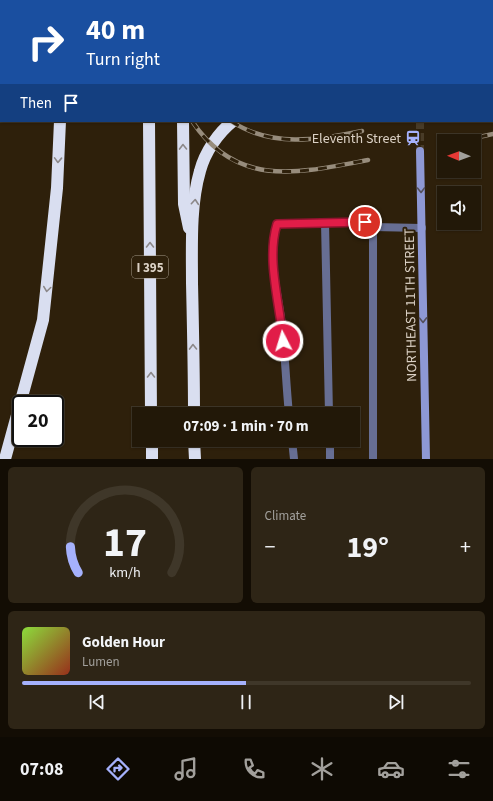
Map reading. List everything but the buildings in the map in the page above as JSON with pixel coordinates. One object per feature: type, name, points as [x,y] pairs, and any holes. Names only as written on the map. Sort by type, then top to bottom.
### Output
[{"type":"highway","points":[[5,459],[43,320],[57,188],[60,122]]},
{"type":"highway","name":"I 395","points":[[149,122],[151,407]]},
{"type":"highway","points":[[183,122],[184,204],[192,241]]},
{"type":"highway","points":[[194,407],[192,241],[197,185],[200,170],[215,140],[232,122]]},
{"type":"highway","points":[[152,447],[152,459]]},
{"type":"highway","points":[[194,447],[195,459]]},
{"type":"street","name":"NORTHEAST 11TH STREET","points":[[420,151],[426,459]]},
{"type":"lane","points":[[325,222],[329,407]]},
{"type":"lane","points":[[288,407],[282,326],[273,259],[273,235],[277,224],[365,222],[373,227],[422,228]]},
{"type":"lane","points":[[373,227],[373,459]]},
{"type":"lane","points":[[293,447],[294,459]]},
{"type":"lane","points":[[330,447],[330,459]]},
{"type":"tunnel","points":[[420,122],[420,151]]},
{"type":"railway","points":[[193,122],[210,143],[229,158],[250,167],[271,171],[294,171],[318,169],[368,160]]},
{"type":"railway","points":[[233,122],[246,130],[262,135],[295,140],[329,137],[362,131]]},
{"type":"railway","points":[[481,137],[493,134]]},
{"type":"place","name":"Eleventh Street","points":[[413,138]]},
{"type":"route","points":[[283,341],[273,259],[273,235],[277,224],[365,222]]}]
